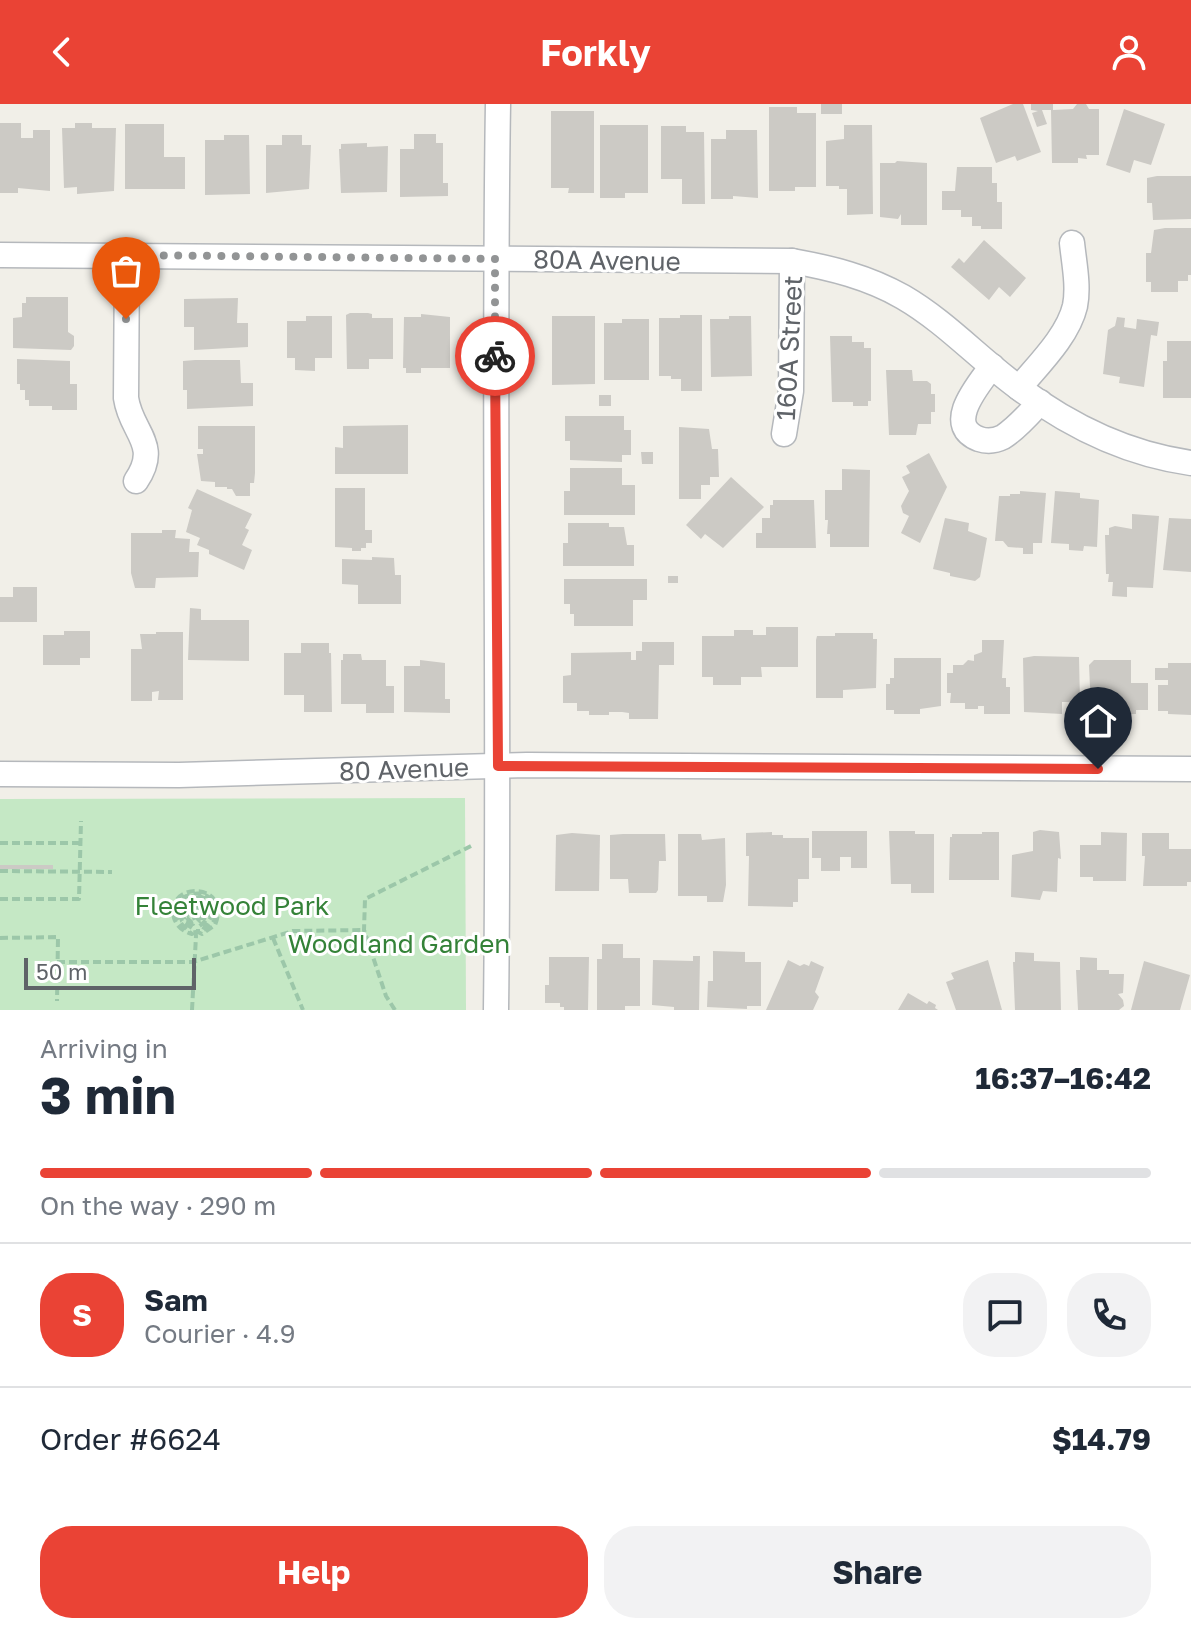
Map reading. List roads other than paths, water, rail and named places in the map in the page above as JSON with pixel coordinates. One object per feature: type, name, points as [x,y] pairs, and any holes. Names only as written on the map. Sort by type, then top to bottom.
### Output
[{"type":"street","points":[[496,1010],[495,259],[498,104]]},
{"type":"street","points":[[1019,388],[1072,315],[1076,293],[1072,243]]},
{"type":"street","name":"80A Avenue","points":[[0,255],[792,261],[837,270],[905,298],[952,332],[1019,388],[1074,425],[1117,445],[1166,460],[1191,463]]},
{"type":"street","points":[[127,255],[126,398],[128,412],[146,449],[146,466],[136,481]]},
{"type":"street","name":"160A Street","points":[[784,434],[791,391],[792,261]]},
{"type":"street","points":[[992,366],[967,399],[963,411],[965,426],[975,437],[992,441],[1002,438],[1040,402]]},
{"type":"street","name":"80 Avenue","points":[[0,774],[179,775],[498,766],[1191,769]]},
{"type":"park label","name":"Fleetwood Park","points":[[232,905]]},
{"type":"park label","name":"Woodland Garden","points":[[399,943]]}]
